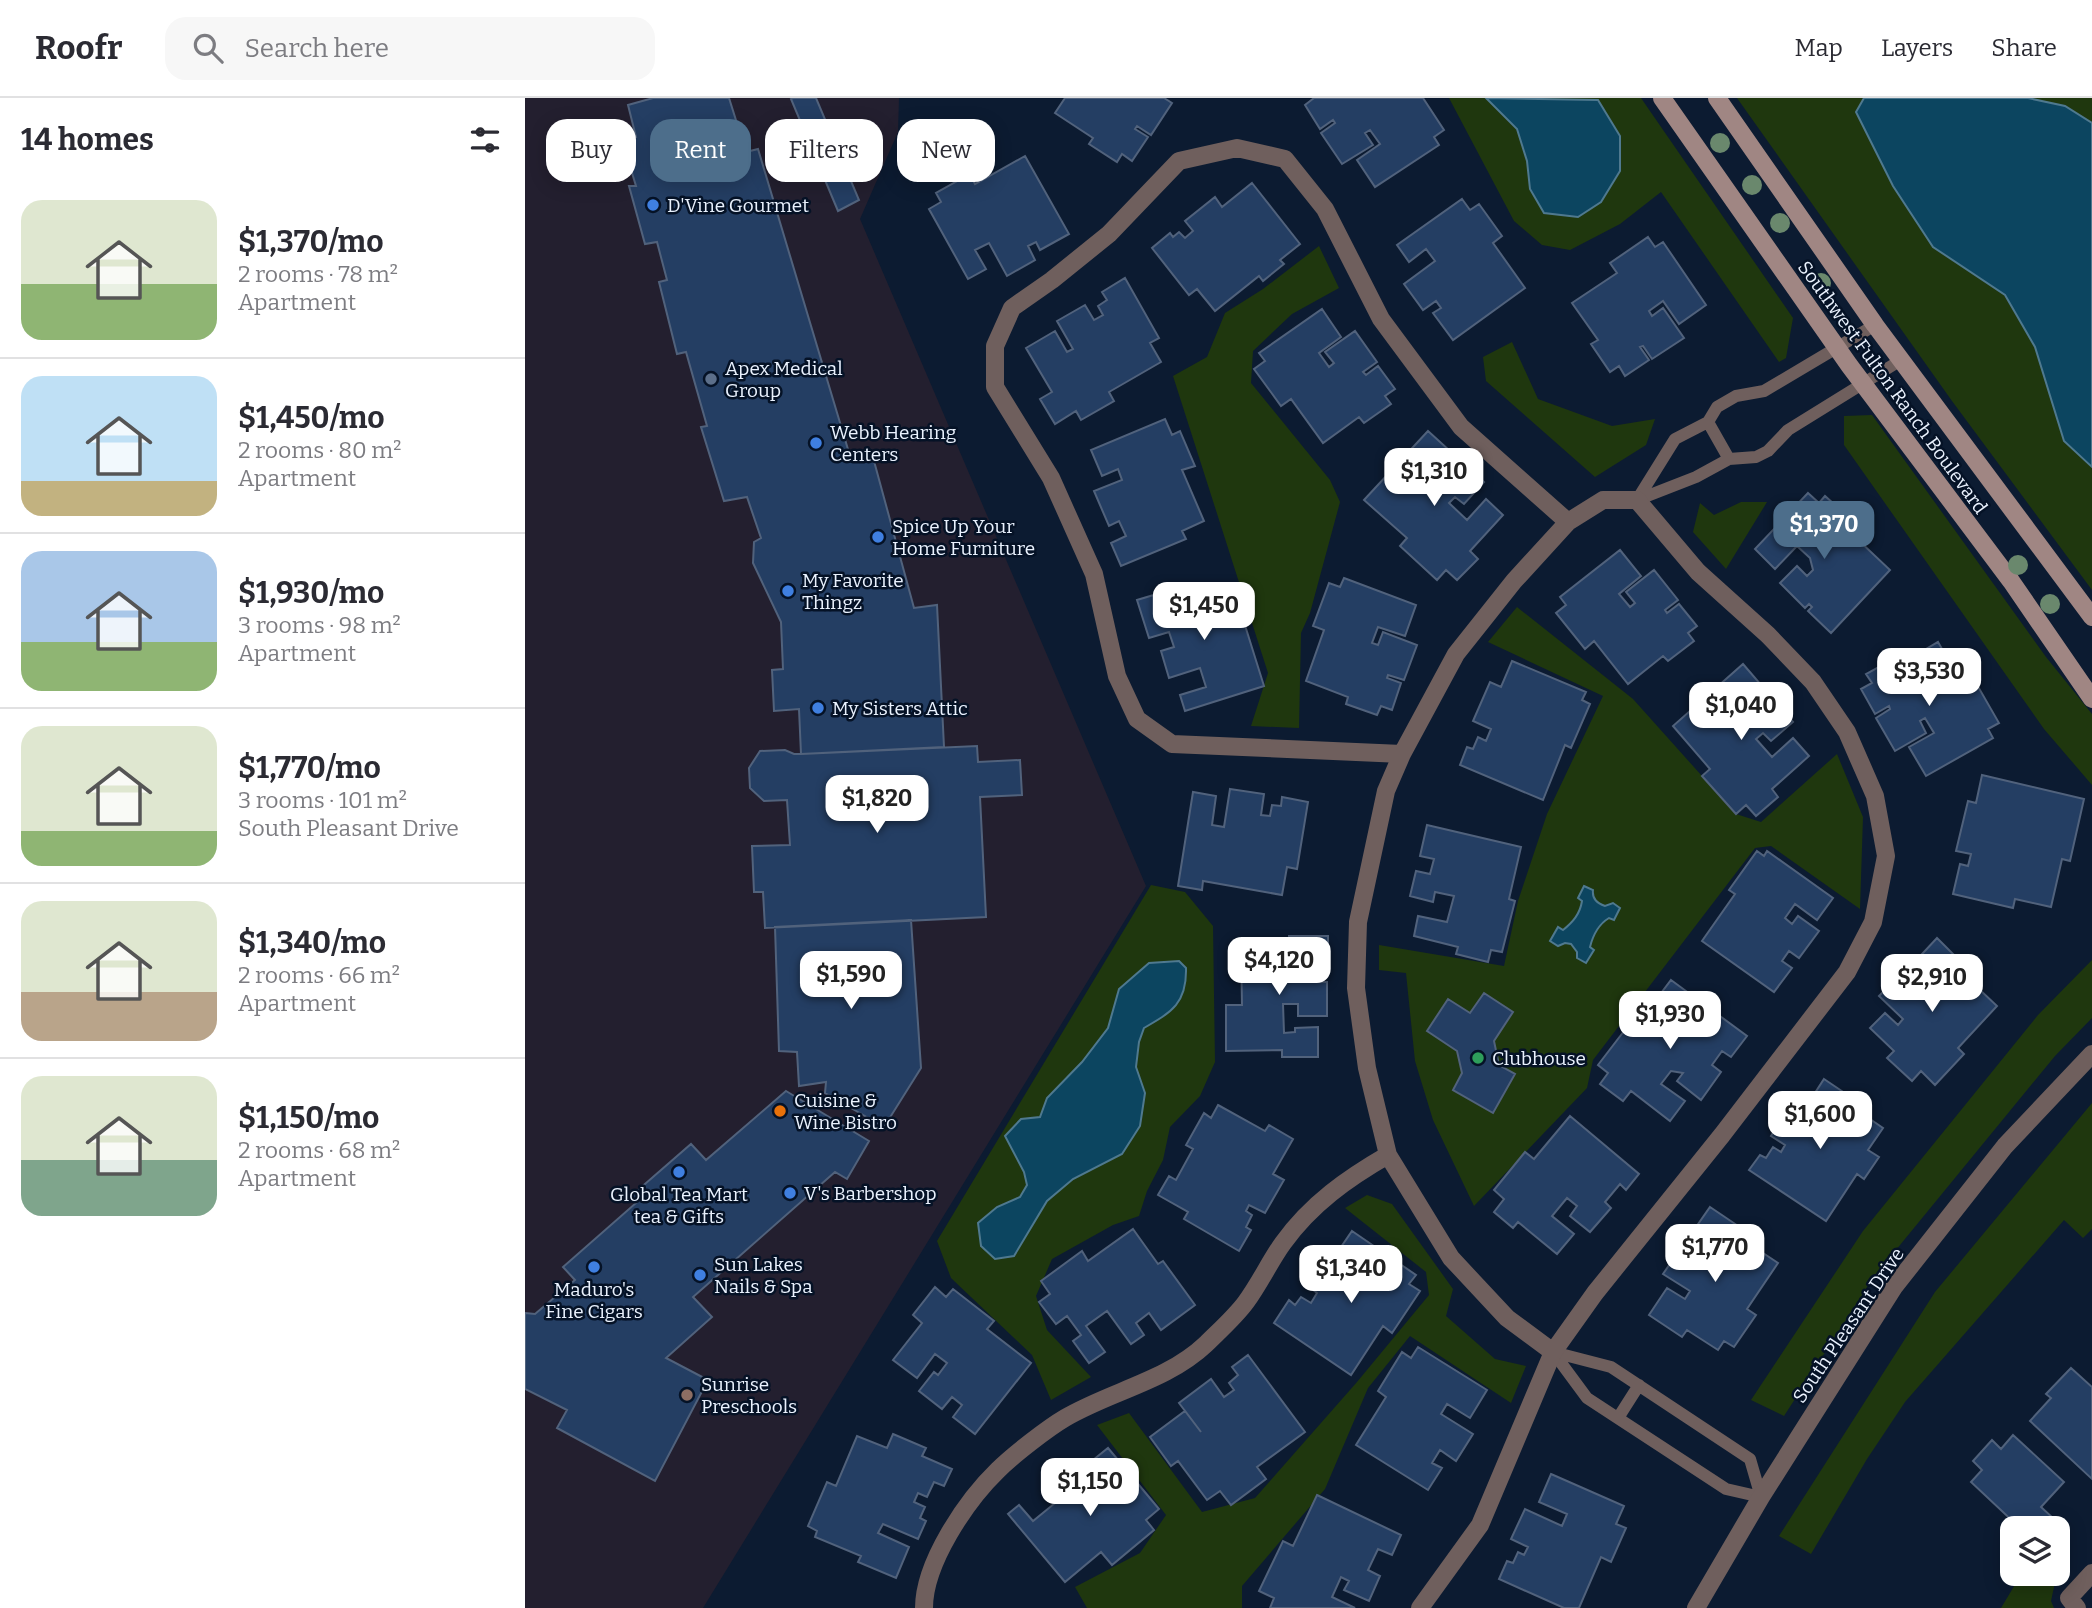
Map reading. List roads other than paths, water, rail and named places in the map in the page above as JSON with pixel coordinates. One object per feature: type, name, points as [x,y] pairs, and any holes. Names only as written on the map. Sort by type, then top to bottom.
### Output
[{"type":"street","name":"Southwest Fulton Ranch Boulevard","points":[[1663,98],[1836,348],[2011,581],[2092,699]]},
{"type":"street","name":"Southwest Fulton Ranch Boulevard","points":[[1717,98],[1875,325],[2092,617]]},
{"type":"street","points":[[1402,754],[1172,744],[1137,719],[1117,676],[1094,574],[1051,478],[995,387],[995,346],[1012,308],[1109,234],[1179,161],[1237,148],[1285,159],[1325,209],[1381,319],[1461,428],[1568,522]]},
{"type":"street","points":[[1420,1608],[1480,1525],[1553,1352],[1595,1293],[1722,1135],[1847,972],[1873,922],[1886,856],[1875,796],[1847,732],[1813,682],[1768,635],[1697,572],[1637,500],[1602,500],[1568,522],[1514,581],[1456,654],[1402,754],[1386,791],[1358,922],[1356,988],[1367,1068],[1388,1155],[1451,1258],[1507,1318],[1553,1352]]},
{"type":"street","name":"South Pleasant Drive","points":[[1696,1608],[1894,1287],[2005,1146],[2092,1054]]},
{"type":"street","points":[[924,1608],[931,1572],[958,1518],[998,1470],[1064,1418],[1114,1393],[1162,1375],[1203,1346],[1246,1302],[1284,1242],[1323,1198],[1388,1155]]},
{"type":"street","points":[[2073,1603],[2092,1573]]},
{"type":"lane","points":[[1637,500],[1675,439],[1708,422],[1717,407],[1736,396],[1764,391],[1875,325]]},
{"type":"lane","points":[[1637,500],[1696,477],[1729,458],[1756,457],[1768,451],[1788,430],[1901,360]]},
{"type":"lane","points":[[1708,422],[1729,458]]},
{"type":"lane","points":[[1553,1352],[1611,1367],[1750,1459],[1762,1497]]},
{"type":"lane","points":[[1553,1352],[1587,1398],[1726,1489],[1762,1497]]},
{"type":"lane","points":[[1618,1418],[1639,1385]]},
{"type":"water","points":[[1486,98],[1598,100],[1620,136],[1620,171],[1601,202],[1578,217],[1544,213],[1530,189],[1527,161],[1517,129]]},
{"type":"water","points":[[1864,98],[2028,98],[2065,106],[2092,123],[2092,467],[2064,441],[2035,347],[2005,295],[1933,247],[1893,186],[1856,112]]},
{"type":"water","points":[[1584,886],[1593,890],[1594,898],[1600,904],[1605,906],[1613,903],[1620,908],[1614,920],[1609,918],[1597,930],[1590,947],[1594,950],[1586,963],[1577,958],[1577,952],[1571,944],[1558,946],[1550,941],[1558,927],[1563,930],[1578,914],[1582,901],[1578,898]]},
{"type":"water","points":[[1179,961],[1186,968],[1181,998],[1163,1017],[1144,1028],[1139,1042],[1136,1067],[1145,1093],[1140,1126],[1122,1154],[1073,1179],[1047,1201],[1014,1256],[995,1259],[981,1246],[978,1223],[997,1207],[1020,1197],[1027,1185],[1024,1172],[1005,1136],[1021,1119],[1040,1117],[1047,1098],[1082,1062],[1108,1028],[1119,989],[1149,963]]},
{"type":"place","name":"D'Vine Gourmet","points":[[653,205]]},
{"type":"place","name":"Apex Medical Group","points":[[711,379]]},
{"type":"place","name":"Webb Hearing Centers","points":[[816,443]]},
{"type":"place","name":"Spice Up Your Home Furniture","points":[[878,537]]},
{"type":"place","name":"My Favorite Thingz","points":[[788,591]]},
{"type":"place","name":"My Sisters Attic","points":[[818,708]]},
{"type":"place","name":"Clubhouse","points":[[1478,1058]]},
{"type":"place","name":"Cuisine & Wine Bistro","points":[[780,1111]]},
{"type":"place","name":"Global Tea Mart tea & Gifts","points":[[679,1172]]},
{"type":"place","name":"V's Barbershop","points":[[790,1193]]},
{"type":"place","name":"Maduro's Fine Cigars","points":[[594,1267]]},
{"type":"place","name":"Sun Lakes Nails & Spa","points":[[700,1275]]},
{"type":"place","name":"Sunrise Preschools","points":[[687,1395]]}]
